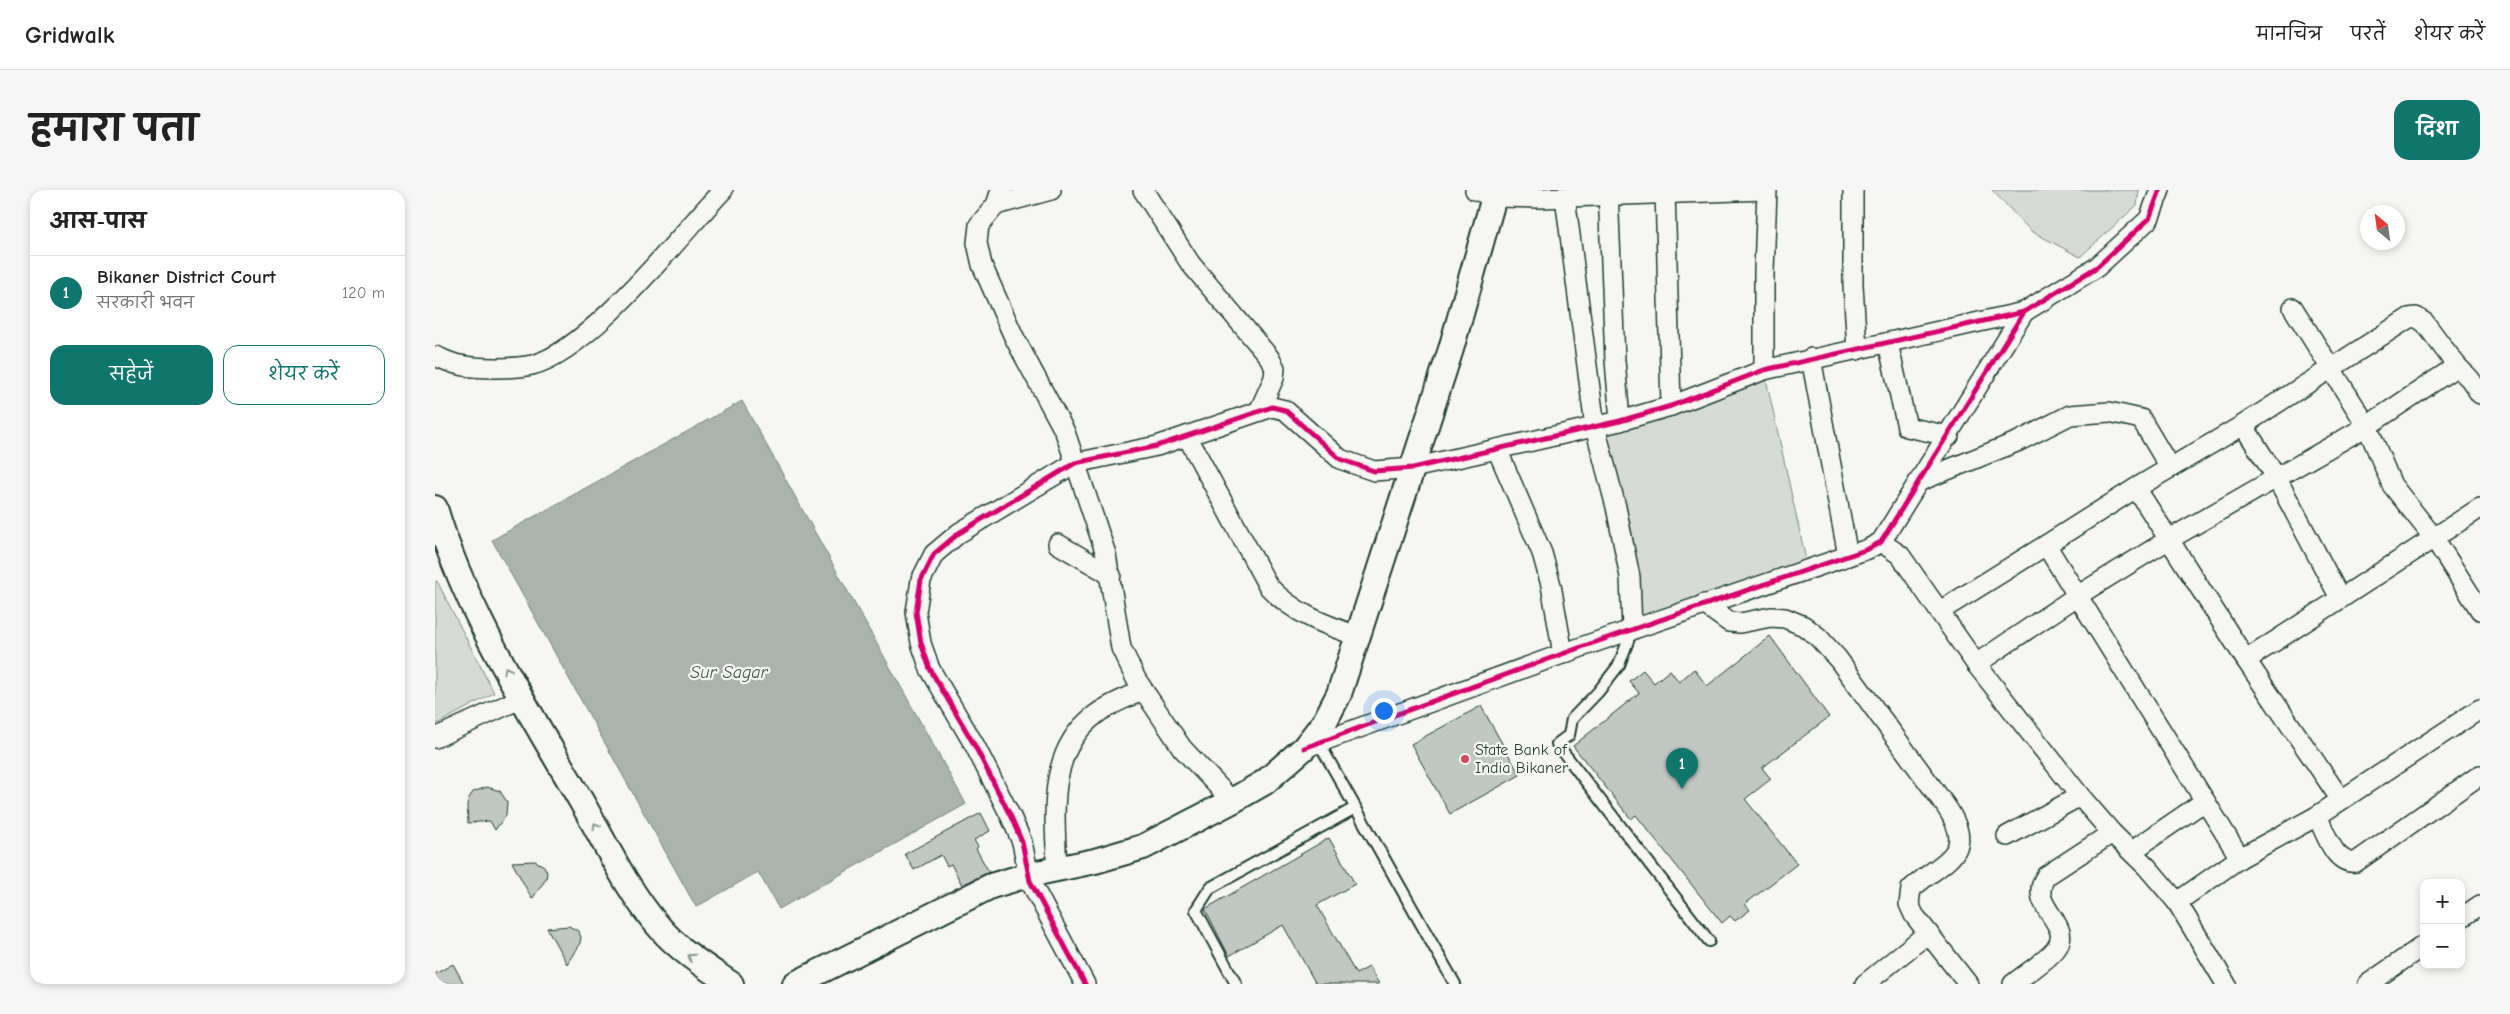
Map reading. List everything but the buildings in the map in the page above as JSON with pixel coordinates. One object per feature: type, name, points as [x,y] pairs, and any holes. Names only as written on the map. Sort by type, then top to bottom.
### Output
[{"type":"street","points":[[435,356],[460,366],[503,367],[532,365],[552,357],[580,338],[614,309],[723,190]]},
{"type":"street","points":[[1051,190],[998,198],[979,226],[977,243],[982,266],[1014,337],[1065,432],[1111,575],[1116,626],[1121,648],[1143,690],[1182,748],[1232,801]]},
{"type":"street","points":[[1143,190],[1190,263],[1264,351],[1275,368],[1274,378],[1260,410]]},
{"type":"street","points":[[1312,746],[1339,694],[1451,350],[1488,192],[1565,197],[1609,193],[1766,190],[1764,370]]},
{"type":"street","points":[[1853,190],[1853,285],[1857,350]]},
{"type":"street","points":[[1085,984],[1028,875],[1022,842],[1011,817],[975,746],[931,670],[921,643],[916,612],[921,580],[933,554],[959,533],[1075,462],[1157,446],[1272,407],[1285,410],[1340,459],[1358,467],[1374,471],[1413,468],[1620,421],[1671,406],[1764,370],[2023,312],[2097,266],[2110,255],[2149,219],[2160,190]]},
{"type":"street","points":[[1665,192],[1671,406]]},
{"type":"street","points":[[1609,193],[1615,360],[1620,421]]},
{"type":"street","points":[[1565,197],[1595,427],[1616,508],[1630,577],[1632,630]]},
{"type":"street","points":[[2293,308],[2367,426],[2392,485],[2434,538],[2480,610]]},
{"type":"street","points":[[795,984],[991,886],[1028,875],[1095,861],[1143,847],[1265,782],[1312,746],[1563,654],[1847,556],[1881,542],[1949,436],[2023,312]]},
{"type":"street","points":[[1941,610],[2136,488],[2243,424],[2409,318],[2416,317],[2425,323],[2480,394]]},
{"type":"street","points":[[1888,343],[1907,427],[1949,436]]},
{"type":"street","points":[[1811,358],[1847,556]]},
{"type":"street","points":[[1976,664],[2077,596],[2167,540],[2367,426],[2457,366]]},
{"type":"street","points":[[1920,481],[2019,441],[2070,415],[2109,412],[2141,419],[2170,468]]},
{"type":"street","points":[[2243,424],[2276,477],[2340,598]]},
{"type":"street","points":[[1187,436],[1268,586],[1281,599],[1307,618],[1357,636]]},
{"type":"street","points":[[1497,449],[1542,553],[1551,585],[1563,654]]},
{"type":"street","points":[[2136,488],[2167,540],[2215,609],[2246,660],[2341,800]]},
{"type":"street","points":[[435,508],[443,535],[471,601],[522,698],[636,896],[681,950],[731,984]]},
{"type":"street","points":[[2246,660],[2480,508]]},
{"type":"street","points":[[1881,542],[1900,555],[1941,610],[1976,664],[2080,796],[2177,902],[2226,984]]},
{"type":"street","points":[[1058,544],[1111,575]]},
{"type":"street","points":[[2046,545],[2151,710],[2240,858]]},
{"type":"street","points":[[1704,604],[1729,622],[1740,623],[1771,617],[1785,618],[1804,626],[1818,637],[1843,666],[1953,816],[1960,833],[1959,846],[1949,859],[1911,890],[1909,897],[1914,915],[1967,984]]},
{"type":"street","points":[[1057,869],[1054,794],[1058,771],[1068,746],[1082,726],[1096,714],[1143,690]]},
{"type":"street","points":[[435,738],[522,698]]},
{"type":"street","points":[[2177,902],[2240,858],[2317,816],[2480,709]]},
{"type":"street","points":[[2317,816],[2339,859],[2347,863],[2356,862],[2480,775]]},
{"type":"street","points":[[2007,836],[2080,796]]},
{"type":"street","points":[[2132,851],[2205,801]]},
{"type":"street","points":[[2013,984],[2056,949],[2061,936],[2059,928],[2042,903],[2040,884],[2046,876],[2112,833]]},
{"type":"street","points":[[2465,915],[2480,905]]},
{"type":"street","points":[[1865,984],[1928,933]]},
{"type":"street","points":[[2368,984],[2420,947]]},
{"type":"lane","points":[[1632,630],[1619,665],[1598,692],[1572,719],[1569,735],[1557,744],[1709,941]]},
{"type":"lane","points":[[1312,746],[1355,808],[1455,984]]},
{"type":"lane","points":[[1236,984],[1196,910],[1210,888],[1355,808]]},
{"type":"shaded area","points":[[1992,190],[2139,190],[2137,205],[2080,257],[2031,231]]},
{"type":"shaded area","points":[[1764,370],[1808,569],[1632,630],[1595,427]]},
{"type":"shaded area","points":[[437,581],[494,693],[435,725],[435,582]]},
{"type":"water","name":"Sur Sagar","points":[[742,401],[966,804],[779,909],[758,872],[696,907],[492,540]]},
{"type":"cycle path","points":[[1085,984],[1030,881],[1022,842],[1011,817],[975,746],[930,669],[921,643],[916,612],[921,580],[934,554],[959,533],[1075,463],[1157,446],[1272,407],[1285,410],[1340,459],[1374,471],[1413,468],[1620,421],[1671,406],[1764,370],[2024,312],[2097,267],[2149,219],[2160,190]]},
{"type":"cycle path","points":[[1304,748],[1587,645],[1868,549],[1881,542],[2024,312]]},
{"type":"place","name":"State Bank of India Bikaner","points":[[1465,759]]},
{"type":"place","name":"Bikaner District Court","points":[[1682,789]]}]
